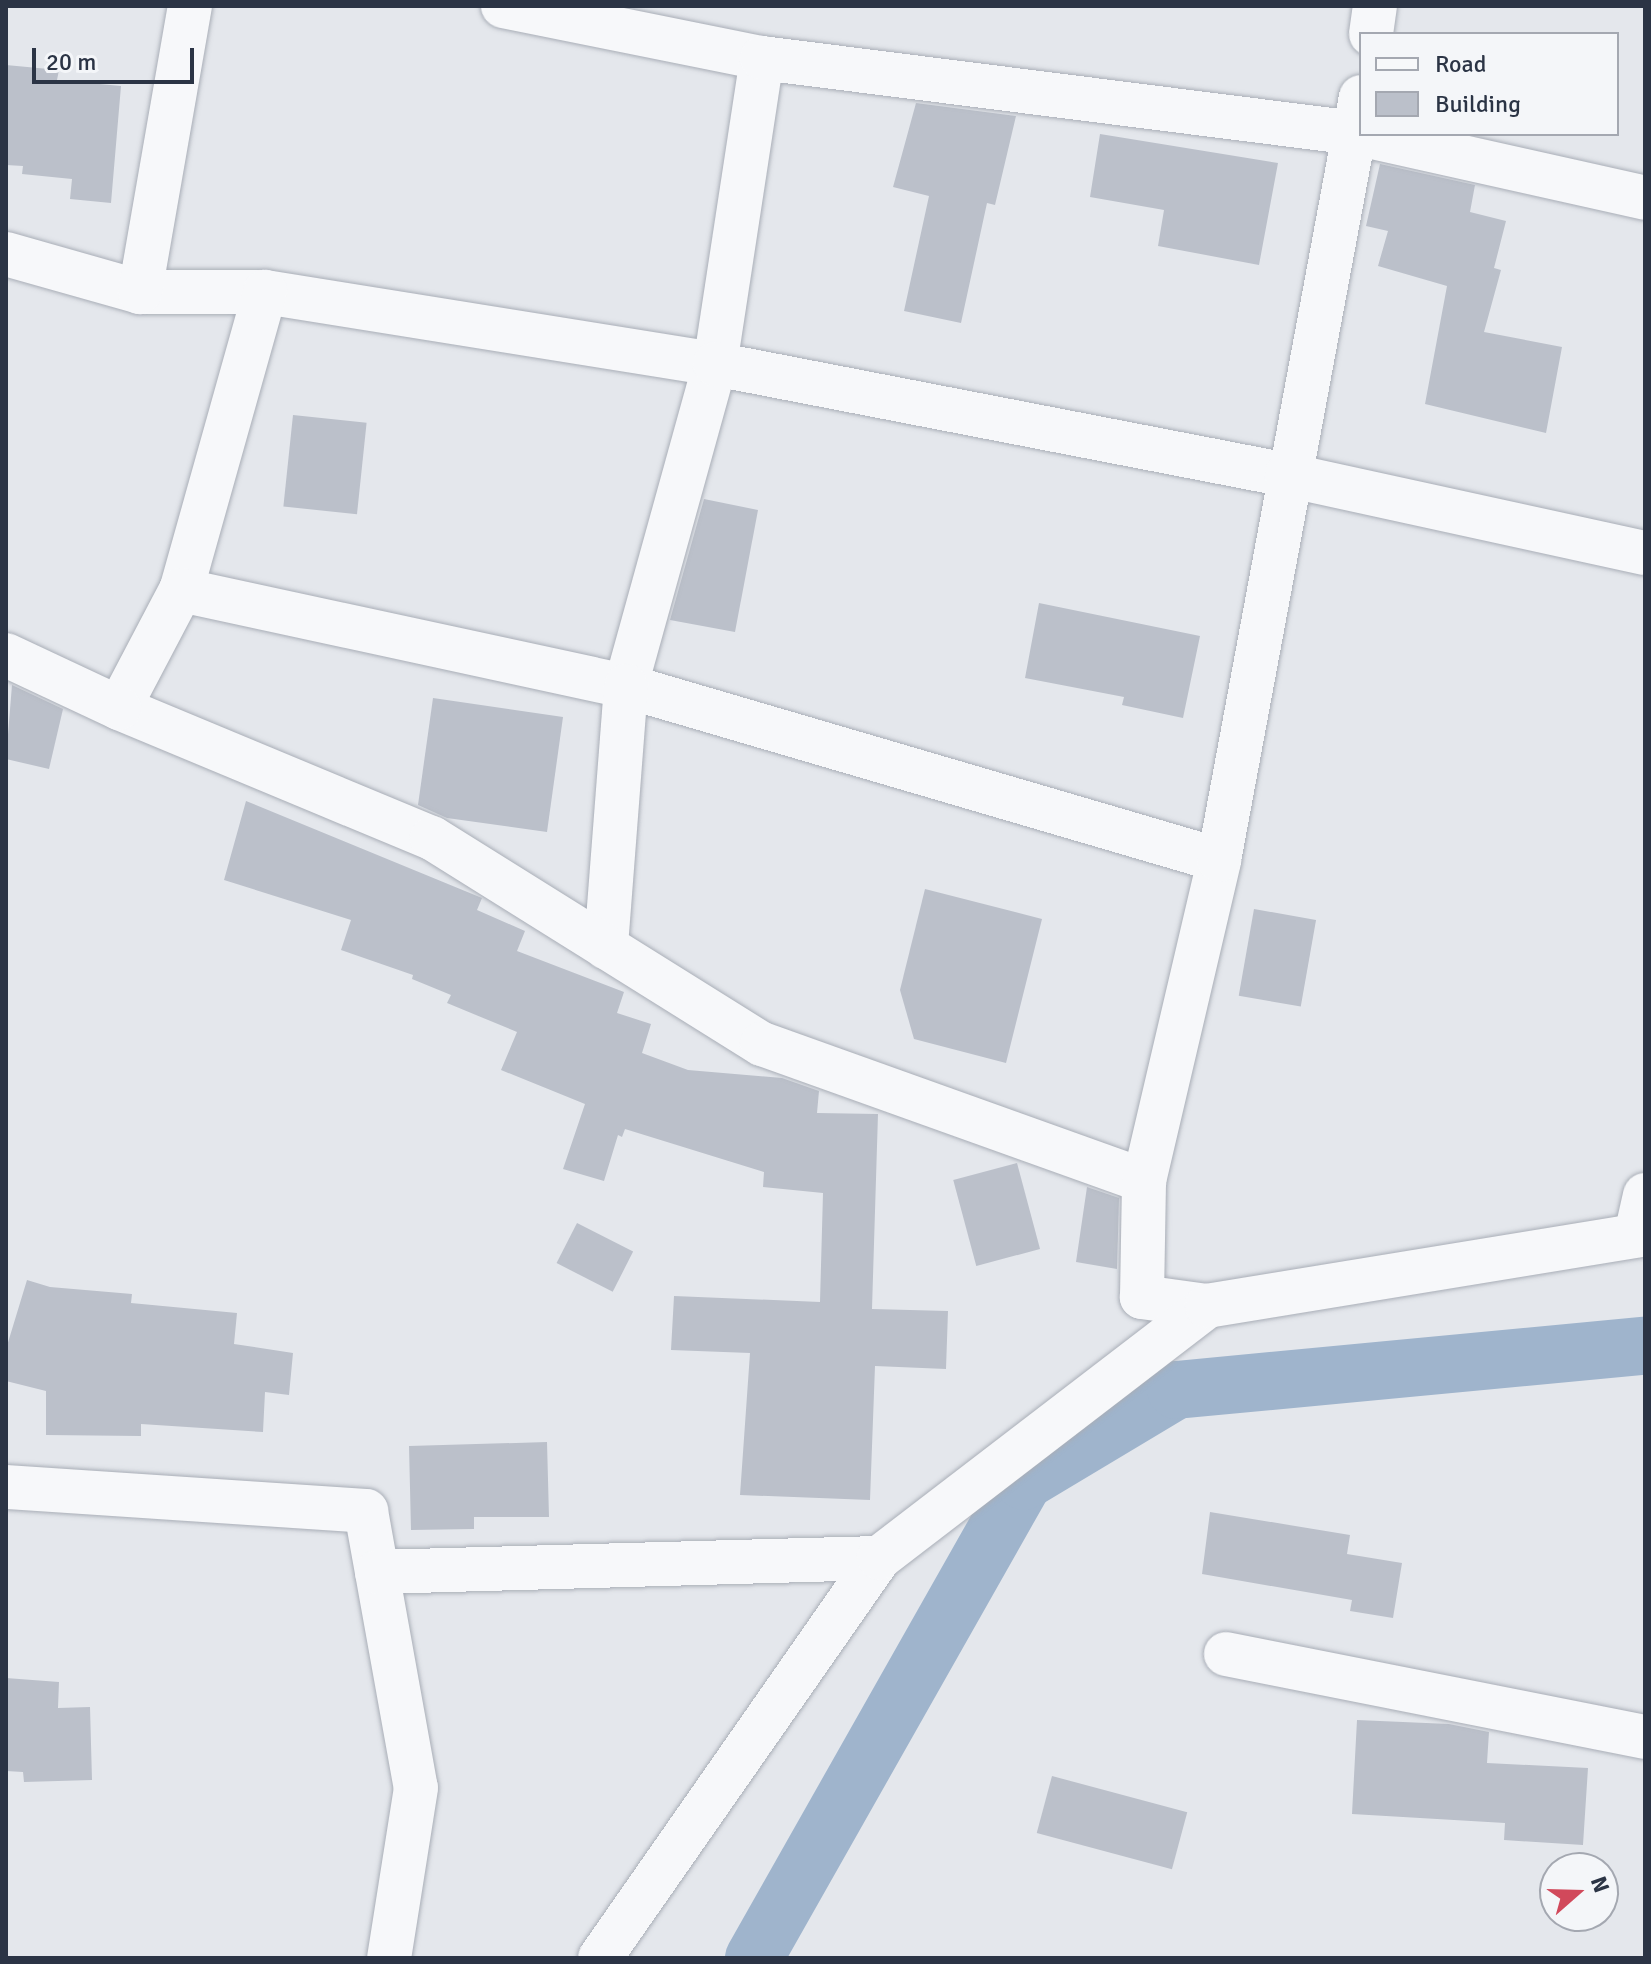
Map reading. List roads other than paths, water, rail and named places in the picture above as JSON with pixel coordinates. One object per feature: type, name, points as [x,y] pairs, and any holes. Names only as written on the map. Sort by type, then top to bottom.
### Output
[{"type":"street","points":[[140,292],[190,6]]},
{"type":"street","points":[[503,6],[762,58],[1358,115],[1287,475],[1219,860],[1144,1181],[1142,1297],[1207,1306],[1642,1221]]},
{"type":"street","points":[[1371,32],[1375,6]]},
{"type":"street","points":[[606,947],[626,686],[715,364],[762,58]]},
{"type":"street","points":[[1431,136],[1645,198]]},
{"type":"street","points":[[6,254],[140,292],[265,292],[715,364],[1287,475],[1645,553]]},
{"type":"street","points":[[119,708],[181,590],[265,292]]},
{"type":"street","points":[[181,590],[626,686],[1219,860]]},
{"type":"street","points":[[6,655],[119,708],[432,838],[762,1044],[1144,1181]]},
{"type":"street","points":[[600,1958],[879,1558],[1207,1306]]},
{"type":"street","points":[[6,1487],[366,1511],[416,1788],[389,1958]]},
{"type":"street","points":[[377,1572],[879,1558]]},
{"type":"street","points":[[1226,1654],[1645,1737]]},
{"type":"waterway","points":[[754,1958],[1024,1481],[1176,1390],[1645,1346]]}]
